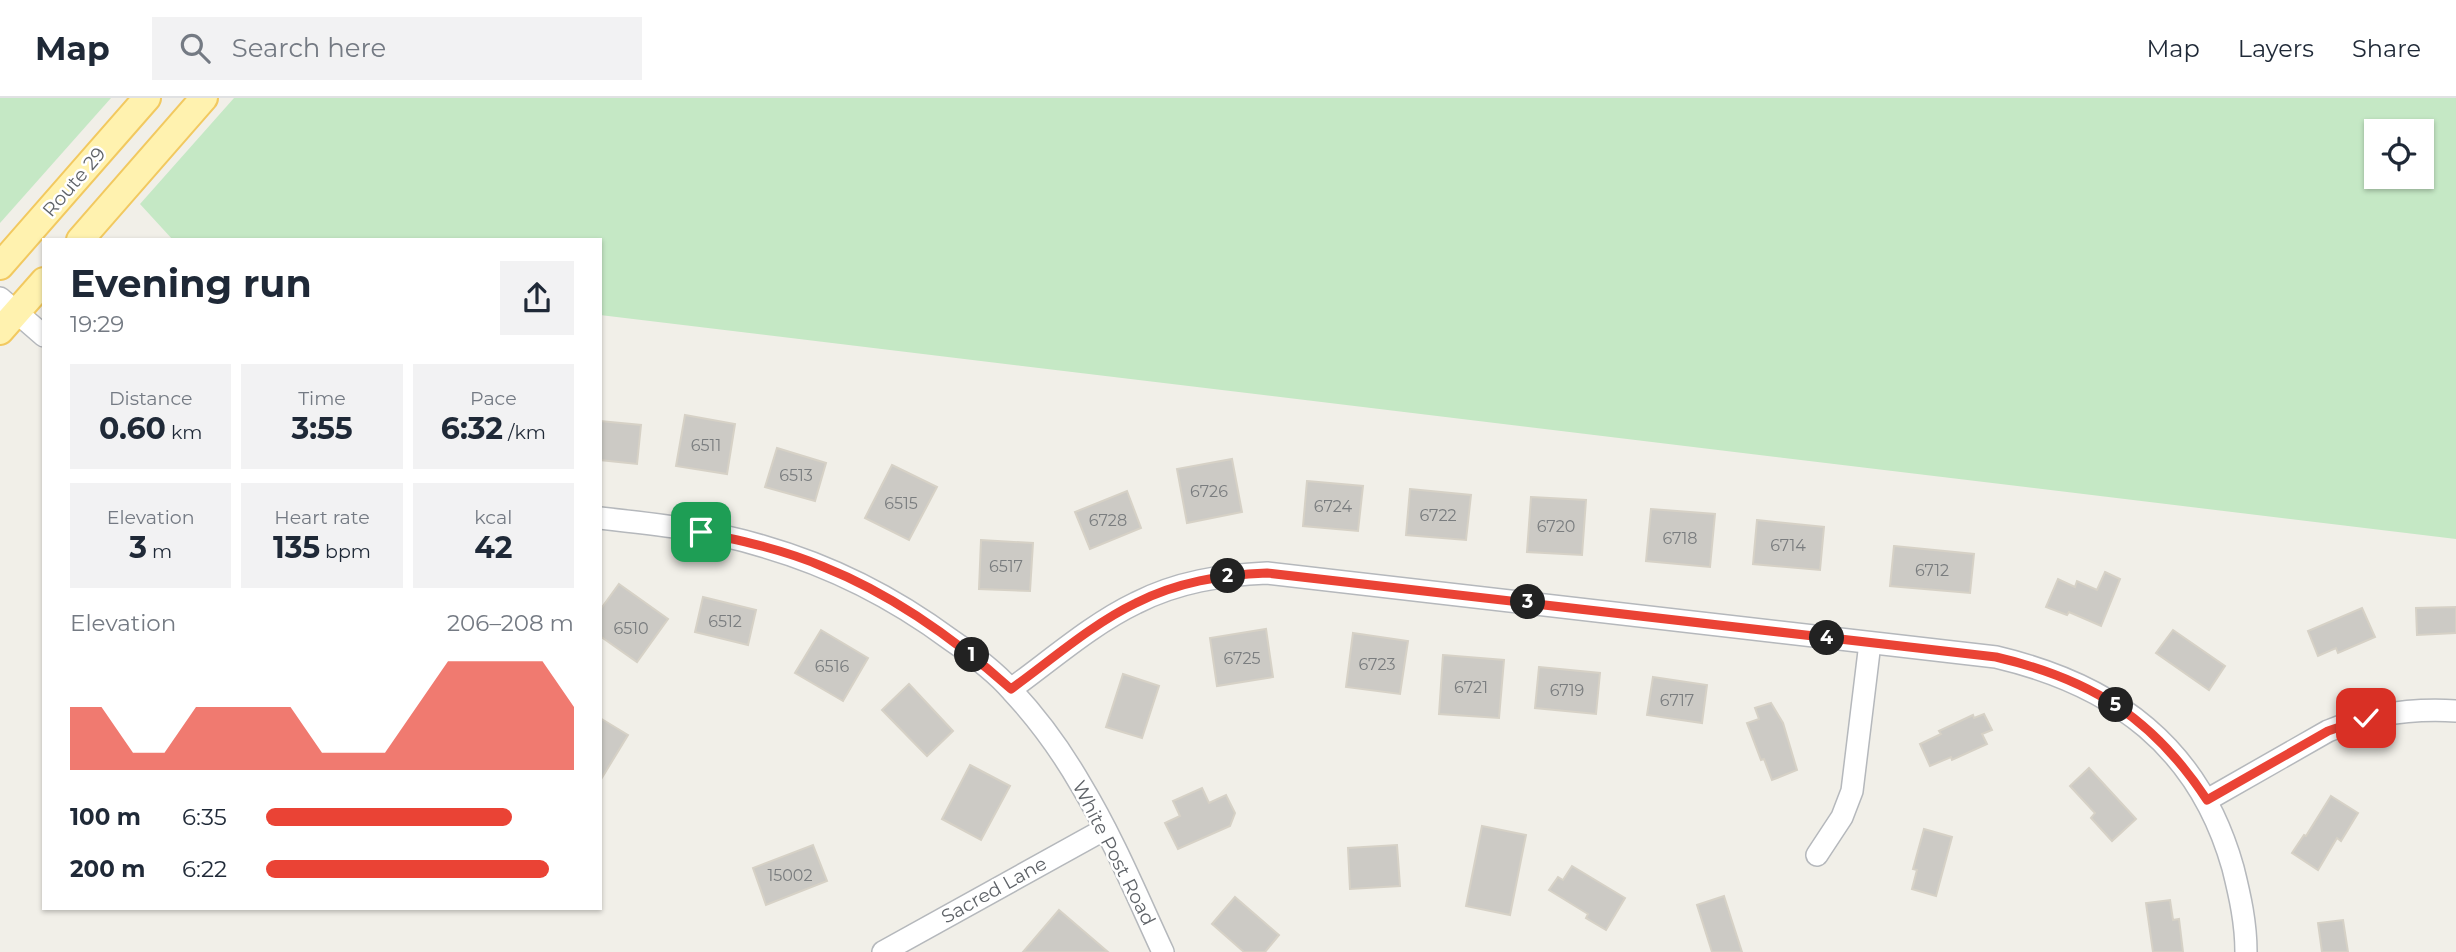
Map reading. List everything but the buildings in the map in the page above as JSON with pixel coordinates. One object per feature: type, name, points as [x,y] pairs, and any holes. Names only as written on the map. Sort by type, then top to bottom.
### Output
[{"type":"main road","name":"Route 29","points":[[0,266],[147,98]]},
{"type":"main road","points":[[82,238],[204,98]]},
{"type":"main road","points":[[6,314],[42,283]]},
{"type":"street","points":[[6,314],[42,335]]},
{"type":"street","name":"White Post Road","points":[[602,518],[701,532],[761,545],[823,566],[868,586],[914,613],[975,657],[1011,689],[1058,750],[1105,829],[1163,952]]},
{"type":"street","points":[[1011,689],[1113,615],[1135,603],[1186,583],[1267,573],[1996,657],[2034,666],[2074,681],[2115,704],[2152,732],[2186,769],[2207,800],[2228,849],[2241,897],[2246,952]]},
{"type":"street","points":[[1817,855],[1842,817],[1852,791],[1870,643]]},
{"type":"street","points":[[2207,800],[2345,724],[2405,710],[2456,711]]},
{"type":"street","name":"Sacred Lane","points":[[883,952],[1105,829]]},
{"type":"green space","points":[[0,98],[111,98],[0,223]]},
{"type":"green space","points":[[234,98],[2456,98],[2456,539],[602,315],[602,238],[171,238],[140,204]]},
{"type":"route","points":[[701,532],[761,545],[823,566],[868,586],[914,613],[975,657],[1011,689],[1113,615],[1135,603],[1186,583],[1214,577],[1267,573],[1996,657],[2034,666],[2074,681],[2115,704],[2152,732],[2186,769],[2207,800],[2328,731],[2366,718]]}]
